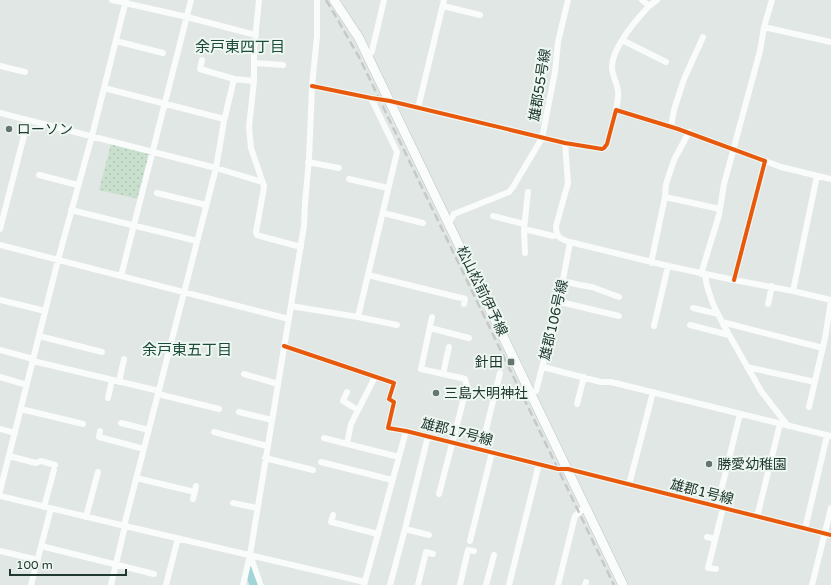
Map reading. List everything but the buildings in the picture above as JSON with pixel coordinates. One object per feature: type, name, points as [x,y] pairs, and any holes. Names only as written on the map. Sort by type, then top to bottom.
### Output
[{"type":"main road","name":"松山松前伊予線","points":[[334,0],[359,38],[368,56],[623,585]]},
{"type":"street","points":[[112,0],[126,2],[256,35]]},
{"type":"street","points":[[121,276],[191,0]]},
{"type":"street","points":[[259,0],[254,81],[250,117],[250,140],[252,152],[264,186],[256,229],[257,235],[301,247]]},
{"type":"street","points":[[243,585],[250,555],[304,226],[312,86],[317,36],[317,0]]},
{"type":"street","points":[[368,56],[372,51],[384,0]]},
{"type":"street","name":"雄郡55号線","points":[[449,223],[454,214],[509,192],[513,188],[542,138],[555,72],[558,42],[568,0]]},
{"type":"street","points":[[642,0],[649,6]]},
{"type":"street","points":[[312,86],[390,101],[542,138],[599,149],[604,148],[607,144],[619,92],[612,67],[615,53],[622,40],[637,20],[649,6],[657,0]]},
{"type":"street","points":[[772,0],[764,27],[760,51],[724,184],[720,208],[703,274],[718,314],[729,335],[761,390],[788,426]]},
{"type":"street","points":[[0,491],[58,260],[92,136],[126,2]]},
{"type":"street","points":[[418,108],[444,3],[480,15]]},
{"type":"street","points":[[764,27],[831,42]]},
{"type":"street","points":[[671,126],[674,110],[684,79],[703,38]]},
{"type":"street","points":[[622,40],[666,62]]},
{"type":"street","points":[[116,41],[163,53]]},
{"type":"street","points":[[202,60],[200,69],[234,79],[254,81]]},
{"type":"street","points":[[254,63],[283,65]]},
{"type":"street","points":[[0,66],[25,72]]},
{"type":"street","points":[[111,585],[136,478],[216,168],[224,119],[234,79]]},
{"type":"street","points":[[104,88],[224,119]]},
{"type":"street","points":[[358,317],[397,152],[371,98]]},
{"type":"street","points":[[616,110],[689,132],[781,167],[831,179]]},
{"type":"street","points":[[0,112],[216,168],[262,182]]},
{"type":"street","points":[[0,229],[28,120]]},
{"type":"street","points":[[651,263],[665,197],[666,184],[674,160],[689,132]]},
{"type":"street","points":[[566,143],[568,183],[556,232],[560,238],[570,242],[651,263],[734,280],[772,286],[831,300],[823,348],[808,407]]},
{"type":"street","points":[[734,280],[765,160]]},
{"type":"street","points":[[308,162],[339,168]]},
{"type":"street","points":[[39,175],[78,185]]},
{"type":"street","points":[[793,291],[817,176]]},
{"type":"street","points":[[349,179],[388,188]]},
{"type":"street","points":[[524,253],[524,226],[528,192]]},
{"type":"street","points":[[158,193],[206,205]]},
{"type":"street","points":[[665,197],[720,208]]},
{"type":"street","points":[[72,210],[197,241]]},
{"type":"street","points":[[383,213],[423,223]]},
{"type":"street","points":[[493,216],[553,236],[558,235]]},
{"type":"street","name":"雄郡106号線","points":[[532,394],[536,391],[560,302],[570,242]]},
{"type":"street","points":[[0,245],[289,319]]},
{"type":"street","points":[[654,326],[668,266]]},
{"type":"street","points":[[368,275],[464,299],[464,304]]},
{"type":"street","points":[[563,281],[592,287],[619,297]]},
{"type":"street","points":[[768,304],[772,286]]},
{"type":"street","points":[[0,300],[45,311]]},
{"type":"street","points":[[560,302],[618,316]]},
{"type":"street","points":[[291,306],[397,325]]},
{"type":"street","points":[[586,315],[588,308]]},
{"type":"street","points":[[693,308],[718,314]]},
{"type":"street","points":[[432,317],[421,369],[465,379],[467,382],[439,494]]},
{"type":"street","points":[[722,322],[823,348]]},
{"type":"street","points":[[690,325],[729,335]]},
{"type":"street","points":[[430,328],[469,338]]},
{"type":"street","points":[[462,336],[464,329]]},
{"type":"street","points":[[39,336],[102,352]]},
{"type":"street","points":[[284,346],[375,377],[351,424],[347,444]]},
{"type":"street","points":[[443,374],[449,347]]},
{"type":"street","points":[[0,350],[219,409]]},
{"type":"street","points":[[108,398],[124,359]]},
{"type":"street","points":[[543,367],[601,382],[611,382],[829,436],[805,529]]},
{"type":"street","points":[[747,367],[815,382]]},
{"type":"street","points":[[481,450],[500,372]]},
{"type":"street","points":[[244,374],[278,384]]},
{"type":"street","points":[[0,377],[27,385]]},
{"type":"street","name":"雄郡17号線","points":[[375,377],[394,383],[389,399],[394,402],[388,428],[428,436],[558,469],[568,469]]},
{"type":"street","points":[[577,404],[584,377]]},
{"type":"street","points":[[347,392],[342,401],[358,410]]},
{"type":"street","points":[[629,485],[652,392]]},
{"type":"street","points":[[21,409],[83,424]]},
{"type":"street","points":[[239,412],[272,420]]},
{"type":"street","points":[[716,570],[708,568],[740,414]]},
{"type":"street","points":[[121,423],[149,430]]},
{"type":"street","points":[[757,517],[780,424]]},
{"type":"street","points":[[0,429],[15,433]]},
{"type":"street","points":[[100,431],[99,437],[144,449]]},
{"type":"street","points":[[0,496],[250,555],[365,584],[406,431]]},
{"type":"street","points":[[214,432],[268,446]]},
{"type":"street","points":[[390,585],[428,436]]},
{"type":"street","points":[[324,438],[399,457]]},
{"type":"street","points":[[470,542],[492,452]]},
{"type":"street","points":[[9,456],[36,463],[41,461],[54,468],[44,506]]},
{"type":"street","points":[[265,458],[313,470]]},
{"type":"street","points":[[321,462],[392,480]]},
{"type":"street","points":[[510,585],[540,464]]},
{"type":"street","name":"雄郡1号線","points":[[568,469],[828,535]]},
{"type":"street","points":[[86,517],[98,472]]},
{"type":"street","points":[[136,478],[195,492]]},
{"type":"street","points":[[233,503],[257,508]]},
{"type":"street","points":[[558,585],[575,516],[585,507]]},
{"type":"street","points":[[31,585],[51,508]]},
{"type":"street","points":[[812,585],[828,535],[831,508]]},
{"type":"street","points":[[333,515],[331,522],[378,534]]},
{"type":"street","points":[[475,520],[482,522]]},
{"type":"street","points":[[405,529],[429,535]]},
{"type":"street","points":[[707,537],[715,539]]},
{"type":"street","points":[[166,585],[178,538]]},
{"type":"street","points":[[41,546],[154,574]]},
{"type":"street","points":[[460,585],[468,550],[474,551]]},
{"type":"street","points":[[0,551],[38,560]]},
{"type":"street","points":[[418,585],[426,552],[434,554]]},
{"type":"street","points":[[250,555],[261,585]]},
{"type":"street","points":[[486,585],[494,555]]},
{"type":"street","points":[[489,572],[497,573]]},
{"type":"street","points":[[512,572],[519,574]]},
{"type":"green space","points":[[111,144],[150,153],[139,199],[99,190]]},
{"type":"waterway","points":[[251,570],[257,585]]},
{"type":"railway","points":[[326,0],[360,59],[614,585]]},
{"type":"cycle path","points":[[312,86],[390,101],[565,143],[602,149],[607,144],[616,110],[678,129],[765,161],[734,280]]},
{"type":"cycle path","points":[[284,346],[394,383],[389,399],[394,402],[388,428],[406,431],[558,469],[568,469],[831,535]]},
{"type":"place","name":"ローソン","points":[[9,129]]},
{"type":"place","name":"針田","points":[[511,362]]},
{"type":"place","name":"三島大明神社","points":[[436,393]]},
{"type":"place","name":"勝愛幼稚園","points":[[709,464]]},
{"type":"district","name":"余戸東四丁目","points":[[240,47]]},
{"type":"district","name":"余戸東五丁目","points":[[187,350]]}]
